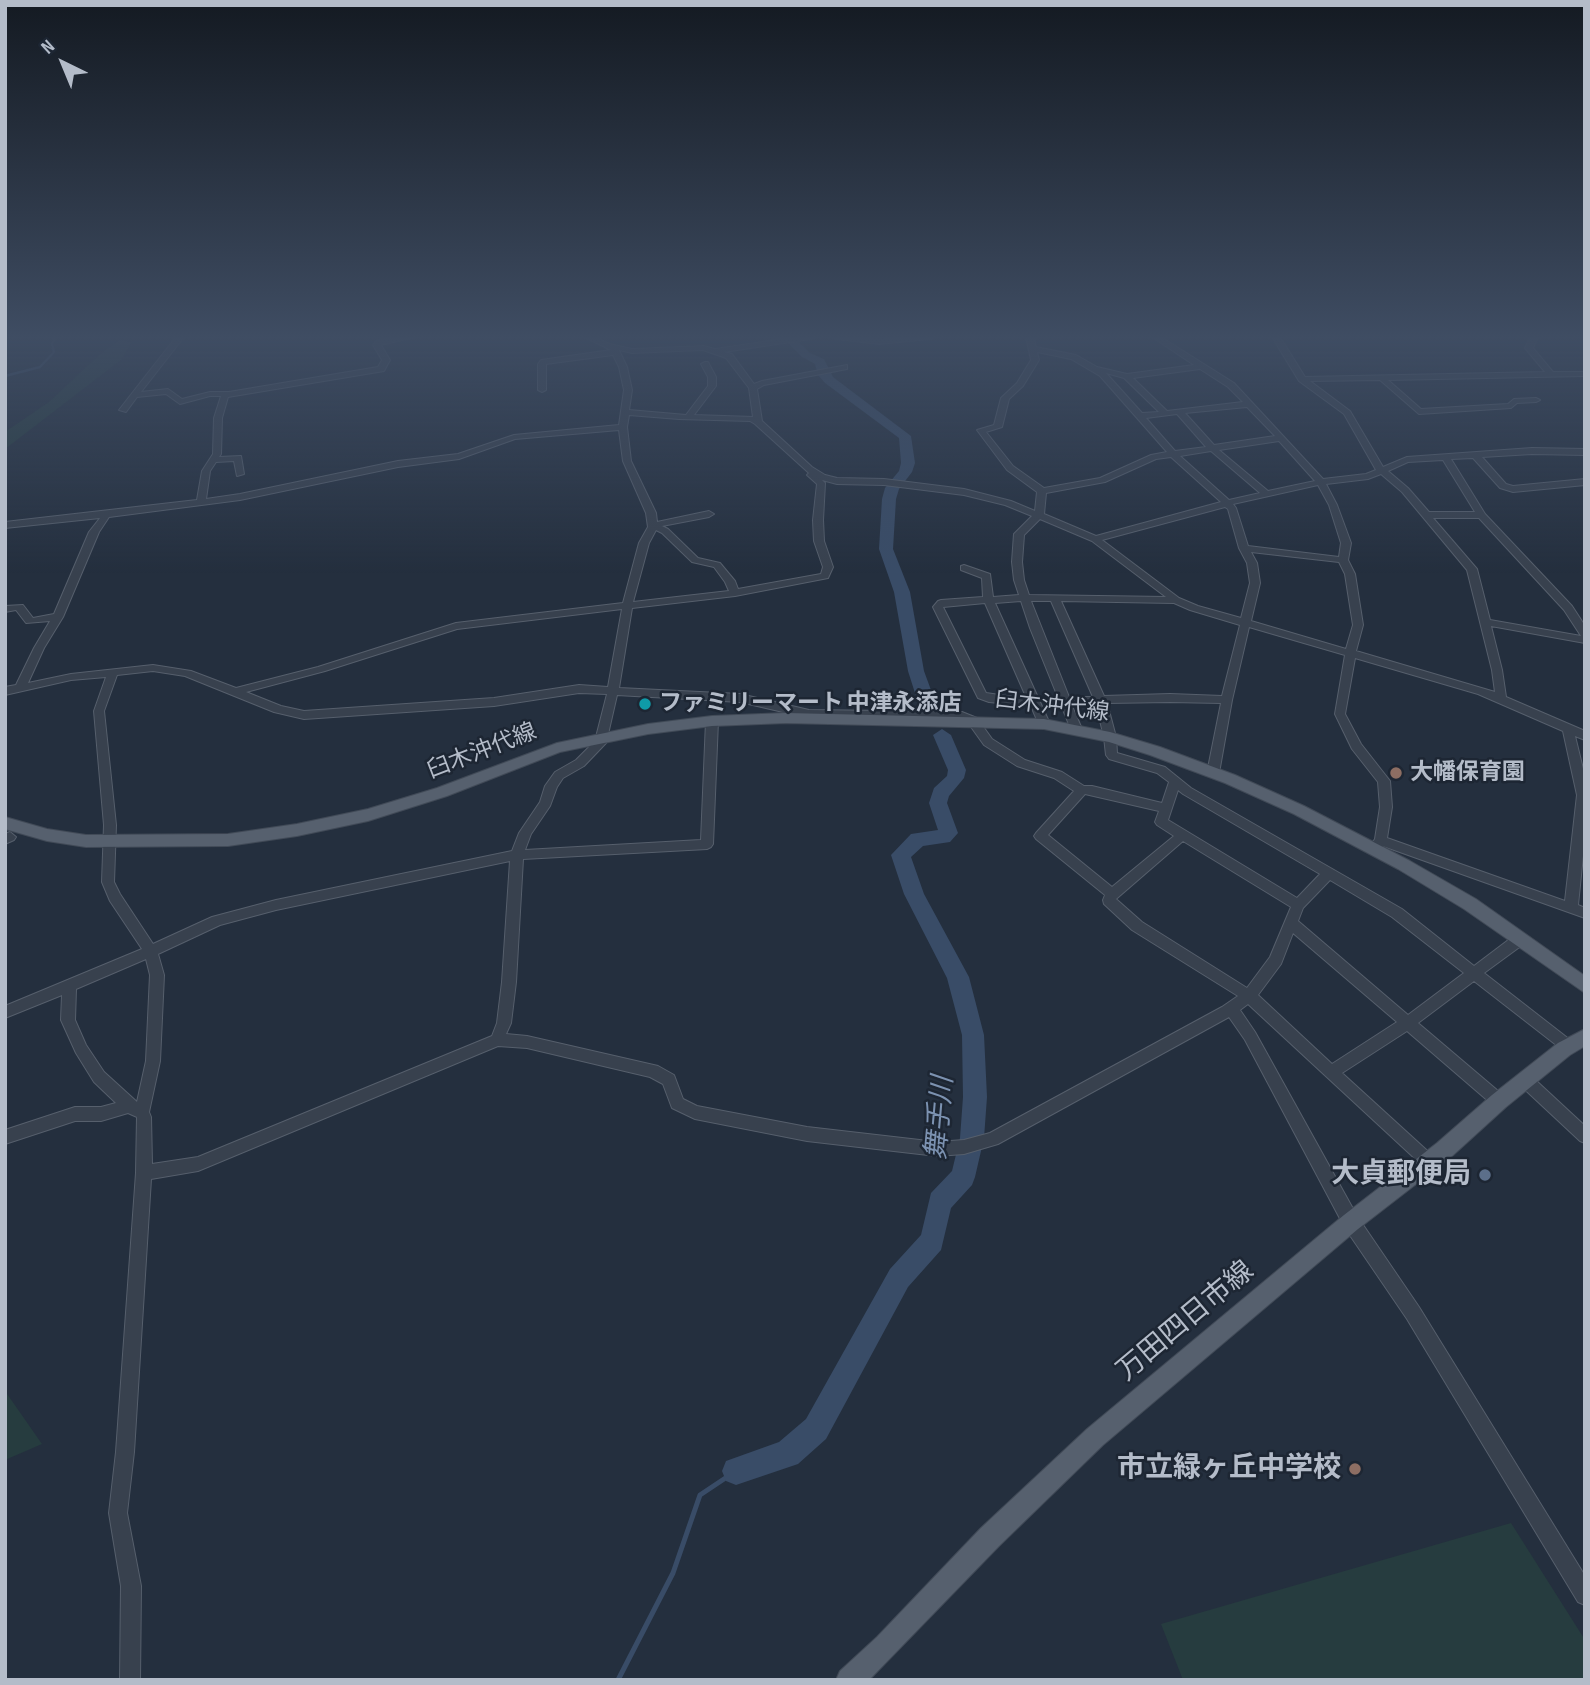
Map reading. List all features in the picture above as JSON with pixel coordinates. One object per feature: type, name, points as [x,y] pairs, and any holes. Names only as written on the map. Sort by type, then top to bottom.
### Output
[{"type":"main road","name":"臼木沖代線","points":[[7,833],[107,842],[228,840],[321,825],[398,806],[557,748],[602,737],[712,722],[806,718],[973,720],[1044,724],[1110,737],[1213,773],[1377,844],[1470,904],[1585,986]]},
{"type":"main road","name":"万田四日市線","points":[[849,1680],[886,1646],[990,1537],[1095,1437],[1351,1222],[1525,1080],[1577,1042]]},
{"type":"street","points":[[201,501],[206,471],[214,460],[219,445],[219,416]]},
{"type":"street","points":[[497,1041],[504,1023],[509,982],[517,855],[525,833],[559,775],[580,763],[600,743],[627,608],[643,543],[653,525],[651,513],[630,472],[623,427],[625,416]]},
{"type":"street","points":[[671,416],[751,419],[758,422],[814,472],[837,481],[884,482],[964,492],[1008,503],[1095,539],[1176,600],[1213,614],[1501,697],[1585,736]]},
{"type":"street","points":[[757,416],[758,422]]},
{"type":"street","points":[[1001,416],[998,427],[981,430],[1010,468],[1042,491],[1102,480],[1154,457],[1281,438]]},
{"type":"street","points":[[1140,416],[1173,454],[1228,503],[1252,563],[1255,583],[1213,773]]},
{"type":"street","points":[[1182,416],[1212,448],[1267,495]]},
{"type":"street","points":[[1260,416],[1321,482],[1333,505],[1346,543],[1343,560],[1350,574],[1358,625],[1340,714],[1356,746],[1384,781],[1386,807],[1377,844],[1571,907],[1585,914]]},
{"type":"street","points":[[1349,416],[1380,469],[1405,490],[1472,569],[1501,697]]},
{"type":"street","points":[[5,525],[240,497],[398,464],[459,456],[514,437],[623,427]]},
{"type":"street","points":[[1095,539],[1228,503],[1321,482],[1368,476],[1407,460],[1532,451],[1585,452]]},
{"type":"street","points":[[1476,456],[1503,486],[1513,489],[1585,482]]},
{"type":"street","points":[[214,460],[238,458],[240,474]]},
{"type":"street","points":[[1447,459],[1481,515],[1568,608],[1585,634]]},
{"type":"street","points":[[235,692],[321,669],[456,626],[627,608],[735,593],[820,577],[828,573],[819,541],[818,501],[821,483],[810,476],[814,472]]},
{"type":"street","points":[[1042,491],[1040,515],[1019,534],[1017,562],[1024,598],[1076,729]]},
{"type":"street","points":[[20,688],[58,617],[94,532],[106,514]]},
{"type":"street","points":[[653,525],[709,514]]},
{"type":"street","points":[[1426,515],[1481,515]]},
{"type":"street","points":[[653,525],[666,531],[697,561],[717,565],[730,581],[735,593]]},
{"type":"street","points":[[1244,548],[1343,560]]},
{"type":"street","points":[[964,568],[987,576],[988,599],[1044,724]]},
{"type":"street","points":[[1035,703],[982,695],[938,607],[946,601],[988,599],[1176,600]]},
{"type":"street","points":[[1055,599],[1100,699],[1110,737],[1110,752],[1114,756],[1161,770],[1187,791],[1397,913],[1475,974],[1577,1042]]},
{"type":"street","points":[[5,609],[19,607],[30,621],[58,617]]},
{"type":"street","points":[[1485,622],[1585,640]]},
{"type":"street","points":[[5,691],[113,671],[144,668],[170,669],[285,712],[312,715],[494,702],[566,690],[612,690],[740,698],[809,714],[962,716],[973,720],[988,742],[1009,757],[1058,775],[1082,790],[1166,808]]},
{"type":"street","points":[[113,671],[99,711],[110,825],[107,875],[110,890],[151,952],[157,975],[153,1061],[135,1109]]},
{"type":"street","points":[[1065,701],[1227,700]]},
{"type":"street","points":[[5,1012],[151,952],[217,921],[276,905],[517,855],[707,844],[712,722]]},
{"type":"street","points":[[1568,729],[1583,795],[1571,907]]},
{"type":"street","points":[[1175,781],[1161,822],[1298,905]]},
{"type":"street","points":[[1082,790],[1040,836],[1112,894]]},
{"type":"street","points":[[1183,835],[1112,894],[1109,900],[1137,926],[1249,996],[1428,1161]]},
{"type":"street","points":[[144,1173],[198,1164],[497,1041],[527,1042],[653,1071],[669,1080],[677,1102],[695,1112],[807,1133],[937,1149],[964,1147],[993,1139],[1249,996],[1276,960],[1298,905],[1329,873]]},
{"type":"street","points":[[1290,922],[1499,1101]]},
{"type":"street","points":[[1333,1071],[1409,1022],[1520,939]]},
{"type":"street","points":[[69,986],[68,1020],[81,1049],[99,1077],[144,1117],[144,1173],[131,1374],[118,1513],[131,1586],[130,1680]]},
{"type":"street","points":[[1231,1008],[1250,1036],[1351,1222],[1413,1313],[1585,1595]]},
{"type":"street","points":[[1525,1080],[1585,1136]]},
{"type":"street","points":[[5,1137],[75,1114],[101,1114],[135,1109]]},
{"type":"green space","points":[[29,416],[48,416],[5,449],[5,432]]},
{"type":"green space","points":[[5,1391],[42,1444],[5,1460]]},
{"type":"green space","points":[[1511,1523],[1585,1640],[1585,1680],[1183,1680],[1161,1624]]},
{"type":"waterway","name":"舞手川","points":[[874,416],[905,436],[908,463],[905,472],[892,488],[889,499],[886,549],[902,592],[916,671],[930,712]]},
{"type":"waterway","name":"舞手川","points":[[736,1471],[788,1454],[816,1429],[899,1278],[932,1241],[940,1202],[963,1177],[972,1138],[975,1097],[973,1035],[958,977],[914,894],[901,855],[918,839],[943,837],[948,833],[938,803],[941,793],[955,778],[957,770],[942,735]]},
{"type":"waterway","points":[[618,1680],[673,1573],[700,1495],[736,1471]]},
{"type":"place","name":"ファミリーマート 中津永添店","points":[[645,704]]},
{"type":"place","name":"大幡保育園","points":[[1396,773]]},
{"type":"place","name":"大貞郵便局","points":[[1485,1175]]},
{"type":"place","name":"市立緑ヶ丘中学校","points":[[1355,1469]]}]
